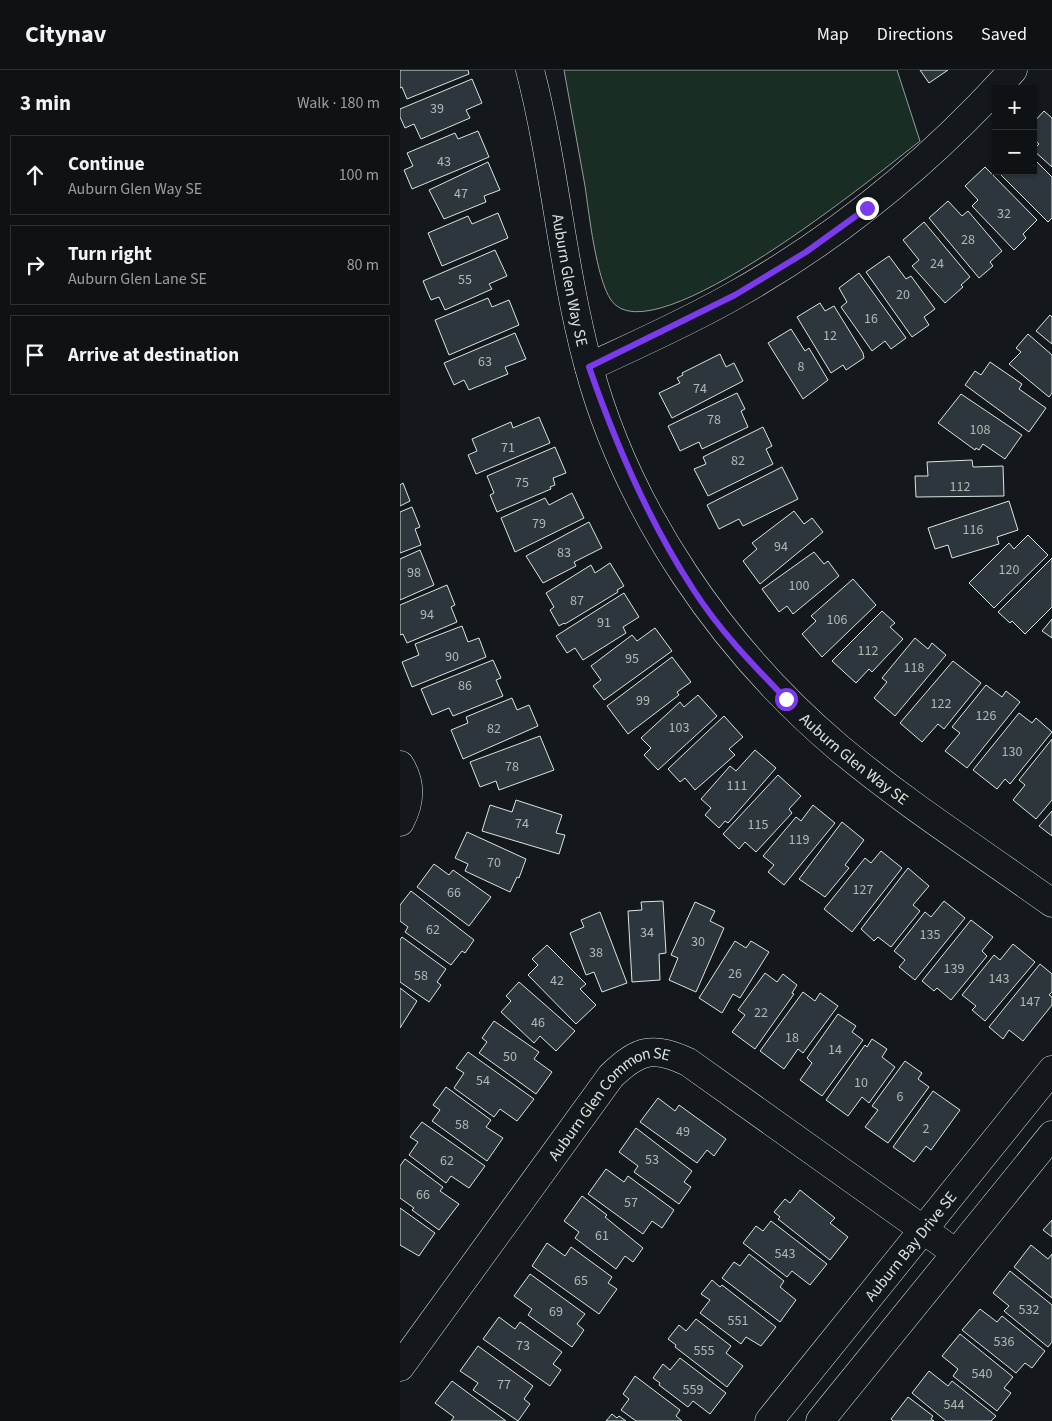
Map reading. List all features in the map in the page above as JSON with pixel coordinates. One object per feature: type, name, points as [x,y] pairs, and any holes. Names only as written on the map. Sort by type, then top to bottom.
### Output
[{"type":"street","name":"Auburn Glen Way SE","points":[[530,70],[544,124],[573,303],[589,367],[612,435],[662,539],[694,591],[742,653],[786,699],[839,748],[1052,903]]},
{"type":"street","points":[[589,367],[735,295],[806,252],[867,208],[937,148],[1013,70]]},
{"type":"street","points":[[400,764],[408,782],[409,796],[407,808],[400,822]]},
{"type":"street","name":"Auburn Glen Common SE","points":[[400,1367],[611,1076],[629,1059],[647,1052],[668,1053],[688,1062],[956,1253]]},
{"type":"street","name":"Auburn Bay Drive SE","points":[[768,1421],[1052,1070]]},
{"type":"street","points":[[820,1421],[1052,1135]]},
{"type":"green space","points":[[564,70],[897,70],[920,141],[815,221],[766,255],[716,284],[671,305],[634,312],[611,300],[601,277]]},
{"type":"building","points":[[400,70],[468,70],[469,74],[407,99],[402,87],[400,88]]},
{"type":"building","points":[[920,70],[948,70],[929,83]]},
{"type":"building","points":[[472,79],[482,103],[466,110],[470,118],[421,139],[414,124],[405,128],[400,117],[400,109]]},
{"type":"building","points":[[1044,111],[1052,118],[1052,167],[1037,154],[1037,146],[1039,144],[1037,142],[1037,119]]},
{"type":"building","points":[[478,131],[489,157],[412,189],[404,170],[413,166],[407,153],[455,133],[458,139]]},
{"type":"building","points":[[488,162],[500,190],[484,196],[486,202],[444,219],[429,190]]},
{"type":"building","points":[[1037,162],[1052,177],[1052,218],[1048,222],[1001,175],[1037,175]]},
{"type":"building","points":[[985,167],[1037,220],[1023,234],[1026,238],[1014,250],[972,206],[978,200],[965,186]]},
{"type":"building","points":[[948,201],[962,216],[968,211],[1002,251],[990,262],[993,266],[979,278],[929,218]]},
{"type":"building","points":[[498,213],[508,238],[442,266],[428,233],[468,216],[472,224]]},
{"type":"building","points":[[924,222],[970,277],[961,285],[963,287],[945,303],[912,266],[919,260],[903,240]]},
{"type":"building","points":[[495,250],[507,276],[489,284],[492,289],[445,310],[439,297],[431,300],[423,281]]},
{"type":"building","points":[[889,256],[906,279],[911,276],[935,309],[924,317],[929,325],[912,337],[866,272]]},
{"type":"building","points":[[859,273],[906,338],[891,349],[885,341],[872,351],[841,307],[847,302],[839,288]]},
{"type":"building","points":[[488,298],[492,307],[509,300],[519,325],[449,355],[435,320]]},
{"type":"building","points":[[820,303],[825,311],[834,306],[863,353],[864,358],[846,370],[843,365],[831,373],[797,317]]},
{"type":"building","points":[[1050,315],[1052,317],[1052,344],[1036,331]]},
{"type":"building","points":[[791,329],[805,351],[809,348],[828,380],[803,399],[768,343]]},
{"type":"building","points":[[515,333],[526,359],[505,367],[508,374],[469,390],[464,380],[454,385],[444,363]]},
{"type":"building","points":[[1028,334],[1052,355],[1052,393],[1049,397],[1009,364],[1021,352],[1016,348]]},
{"type":"building","points":[[720,354],[726,367],[734,363],[743,381],[672,418],[659,393],[680,383],[677,378],[683,375],[682,373]]},
{"type":"building","points":[[990,362],[1022,384],[1019,389],[1046,408],[1029,432],[965,385],[975,371],[981,375]]},
{"type":"building","points":[[737,393],[745,409],[741,411],[748,427],[702,449],[699,442],[680,451],[668,426]]},
{"type":"building","points":[[961,394],[1022,435],[1005,459],[983,444],[979,450],[976,448],[975,450],[938,423]]},
{"type":"building","points":[[539,417],[550,443],[476,474],[468,455],[477,451],[472,439],[511,422],[513,428]]},
{"type":"building","points":[[763,427],[772,446],[766,449],[773,464],[708,496],[694,469],[706,464],[703,457]]},
{"type":"building","points":[[555,447],[566,473],[553,478],[555,485],[550,487],[551,489],[497,512],[490,495],[494,493],[487,476]]},
{"type":"building","points":[[972,460],[973,467],[1003,466],[1004,496],[916,497],[915,476],[928,476],[927,462]]},
{"type":"building","points":[[782,467],[798,499],[743,526],[739,519],[719,529],[707,505]]},
{"type":"building","points":[[403,483],[410,501],[400,506],[400,485]]},
{"type":"building","points":[[572,493],[584,518],[515,552],[501,518],[545,498],[549,505]]},
{"type":"building","points":[[1009,501],[1018,530],[997,537],[999,544],[952,558],[948,545],[935,549],[928,528]]},
{"type":"building","points":[[412,507],[420,527],[415,529],[421,545],[400,553],[400,512]]},
{"type":"building","points":[[794,511],[804,524],[812,518],[823,532],[760,584],[743,561],[757,549],[752,543]]},
{"type":"building","points":[[589,522],[602,548],[574,562],[576,566],[543,583],[526,556]]},
{"type":"building","points":[[1028,535],[1048,555],[994,608],[969,583],[1009,543],[1014,549]]},
{"type":"building","points":[[420,550],[434,585],[400,600],[400,559]]},
{"type":"building","points":[[814,552],[824,564],[828,561],[839,576],[793,614],[787,606],[779,612],[762,589]]},
{"type":"building","points":[[1052,558],[1052,607],[1025,634],[1012,621],[1010,623],[998,612]]},
{"type":"building","points":[[610,563],[624,586],[617,590],[618,592],[559,626],[550,610],[554,607],[546,593],[591,565],[595,573]]},
{"type":"building","points":[[853,579],[876,605],[822,657],[802,634],[816,621],[811,616]]},
{"type":"building","points":[[447,585],[455,605],[451,607],[457,622],[407,643],[403,634],[400,635],[400,605]]},
{"type":"building","points":[[624,593],[639,617],[623,627],[626,633],[583,660],[575,648],[567,653],[556,636]]},
{"type":"building","points":[[882,611],[895,623],[890,627],[903,639],[872,672],[869,669],[856,683],[832,661]]},
{"type":"building","points":[[1052,619],[1052,638],[1042,631]]},
{"type":"building","points":[[462,626],[468,642],[479,638],[486,657],[412,687],[402,662],[419,655],[415,644]]},
{"type":"building","points":[[655,628],[672,651],[604,700],[593,686],[601,680],[591,666],[632,635],[637,641]]},
{"type":"building","points":[[915,638],[928,649],[932,643],[946,655],[895,716],[874,698],[887,682],[882,678]]},
{"type":"building","points":[[672,657],[691,682],[677,692],[679,695],[628,734],[607,706]]},
{"type":"building","points":[[493,660],[501,678],[496,680],[503,696],[453,716],[449,708],[432,715],[421,689]]},
{"type":"building","points":[[953,661],[981,683],[944,729],[938,724],[922,742],[900,723]]},
{"type":"building","points":[[986,685],[1002,697],[1006,691],[1020,702],[967,768],[945,751],[960,733],[952,727]]},
{"type":"building","points":[[698,695],[717,716],[658,770],[644,755],[651,748],[641,738],[680,702],[684,707]]},
{"type":"building","points":[[512,698],[517,710],[529,705],[538,726],[463,759],[451,730],[468,723],[466,717]]},
{"type":"building","points":[[1019,713],[1032,723],[1036,718],[1052,732],[1010,784],[1005,779],[997,789],[973,770]]},
{"type":"building","points":[[724,716],[743,737],[729,749],[735,755],[695,790],[685,778],[680,782],[668,769]]},
{"type":"building","points":[[540,736],[554,770],[499,790],[496,781],[480,787],[470,762]]},
{"type":"building","points":[[1052,739],[1052,800],[1036,819],[1013,800],[1025,785],[1019,780]]},
{"type":"building","points":[[755,750],[776,768],[728,823],[725,821],[719,828],[705,815],[711,808],[701,799],[730,766],[736,771]]},
{"type":"building","points":[[778,775],[801,796],[789,809],[792,813],[756,852],[745,842],[739,849],[723,834]]},
{"type":"building","points":[[516,800],[562,815],[556,833],[565,835],[559,854],[482,831],[490,805],[512,812]]},
{"type":"building","points":[[813,805],[835,823],[784,885],[768,872],[774,865],[763,856],[796,817],[801,821]]},
{"type":"building","points":[[1052,811],[1052,836],[1039,826]]},
{"type":"building","points":[[842,822],[864,840],[845,865],[849,868],[825,897],[799,879]]},
{"type":"building","points":[[467,832],[526,859],[519,878],[517,877],[510,892],[465,871],[468,864],[455,858]]},
{"type":"building","points":[[881,851],[902,868],[852,932],[824,909],[865,858],[871,863]]},
{"type":"building","points":[[434,864],[449,875],[453,870],[491,897],[469,926],[417,887]]},
{"type":"building","points":[[908,868],[929,886],[913,905],[920,911],[891,947],[878,937],[874,941],[861,929]]},
{"type":"building","points":[[411,891],[474,940],[465,953],[462,951],[451,965],[405,932],[408,927],[400,921],[400,905]]},
{"type":"building","points":[[663,901],[666,953],[659,954],[660,980],[632,982],[628,911],[642,910],[641,902]]},
{"type":"building","points":[[944,901],[965,918],[915,980],[899,967],[905,960],[894,951],[925,912],[931,917]]},
{"type":"building","points":[[695,902],[715,911],[710,921],[724,928],[696,992],[669,980],[678,958],[671,955]]},
{"type":"building","points":[[600,912],[627,983],[602,992],[594,972],[586,975],[570,933],[584,927],[581,920]]},
{"type":"building","points":[[971,920],[993,937],[982,951],[987,956],[951,1000],[937,988],[934,991],[922,981]]},
{"type":"building","points":[[402,937],[446,969],[437,982],[441,985],[429,1002],[400,982],[400,940]]},
{"type":"building","points":[[735,941],[746,948],[751,941],[769,952],[740,998],[733,994],[722,1013],[699,998]]},
{"type":"building","points":[[1013,944],[1035,962],[985,1021],[972,1010],[976,1006],[962,995],[994,955],[1000,960]]},
{"type":"building","points":[[547,945],[586,984],[580,989],[596,1005],[576,1024],[528,975],[538,965],[532,959]]},
{"type":"building","points":[[1040,964],[1052,974],[1052,992],[1049,995],[1052,997],[1052,1005],[1023,1041],[1009,1030],[1003,1039],[989,1027]]},
{"type":"building","points":[[765,973],[777,982],[783,974],[797,985],[792,993],[794,994],[755,1049],[732,1032],[745,1015],[738,1010]]},
{"type":"building","points":[[519,982],[575,1031],[556,1051],[540,1036],[534,1043],[501,1012],[511,1001],[506,996]]},
{"type":"building","points":[[400,988],[417,1001],[400,1028]]},
{"type":"building","points":[[803,992],[815,1001],[820,993],[838,1006],[803,1053],[798,1049],[784,1069],[760,1051]]},
{"type":"building","points":[[838,1014],[856,1026],[852,1032],[863,1040],[822,1096],[800,1080],[812,1063],[807,1058]]},
{"type":"building","points":[[494,1021],[539,1052],[534,1059],[552,1072],[536,1094],[479,1053],[487,1042],[482,1038]]},
{"type":"building","points":[[872,1039],[887,1049],[882,1057],[895,1067],[869,1103],[862,1097],[848,1116],[826,1100],[865,1045],[867,1047]]},
{"type":"building","points":[[468,1052],[534,1099],[517,1121],[500,1109],[494,1117],[454,1088],[464,1073],[456,1068]]},
{"type":"building","points":[[905,1061],[922,1073],[918,1079],[929,1087],[888,1143],[865,1127],[878,1110],[872,1106]]},
{"type":"building","points":[[446,1087],[491,1120],[486,1127],[503,1138],[487,1161],[432,1121],[440,1110],[433,1105]]},
{"type":"building","points":[[933,1091],[960,1110],[931,1150],[926,1146],[914,1162],[893,1147]]},
{"type":"building","points":[[658,1098],[675,1111],[679,1105],[726,1139],[714,1156],[707,1150],[697,1163],[640,1122]]},
{"type":"building","points":[[422,1122],[485,1166],[469,1188],[451,1176],[446,1183],[409,1155],[418,1142],[410,1137]]},
{"type":"building","points":[[636,1128],[692,1171],[684,1182],[691,1187],[679,1204],[634,1172],[638,1166],[619,1152]]},
{"type":"building","points":[[405,1159],[443,1187],[440,1191],[459,1204],[439,1230],[412,1210],[414,1208],[400,1198],[400,1166]]},
{"type":"building","points":[[606,1169],[624,1182],[628,1176],[674,1210],[662,1228],[652,1221],[643,1234],[588,1194]]},
{"type":"building","points":[[800,1190],[835,1218],[830,1223],[848,1237],[830,1260],[778,1219],[780,1217],[774,1212],[785,1199],[790,1203]]},
{"type":"building","points":[[582,1196],[607,1215],[605,1217],[643,1248],[633,1262],[625,1256],[616,1269],[575,1238],[579,1232],[564,1221]]},
{"type":"building","points":[[400,1208],[435,1233],[419,1256],[400,1245]]},
{"type":"building","points":[[1052,1220],[1052,1237],[1043,1230]]},
{"type":"building","points":[[771,1221],[827,1264],[810,1285],[792,1271],[787,1277],[743,1243],[756,1226],[763,1231]]},
{"type":"building","points":[[547,1243],[565,1256],[571,1247],[612,1277],[608,1283],[617,1289],[599,1314],[532,1266]]},
{"type":"building","points":[[1031,1245],[1048,1259],[1052,1254],[1052,1298],[1014,1267]]},
{"type":"building","points":[[749,1254],[784,1281],[780,1287],[796,1300],[780,1322],[722,1278],[734,1262],[740,1266]]},
{"type":"building","points":[[1010,1271],[1052,1305],[1052,1342],[1048,1347],[1004,1311],[1009,1306],[993,1293]]},
{"type":"building","points":[[530,1274],[585,1314],[577,1324],[584,1330],[572,1347],[528,1315],[532,1309],[514,1296]]},
{"type":"building","points":[[712,1280],[720,1287],[722,1285],[776,1327],[761,1346],[746,1337],[741,1344],[700,1313],[710,1300],[701,1294]]},
{"type":"building","points":[[980,1309],[997,1322],[1002,1316],[1045,1351],[1032,1368],[1025,1363],[1016,1373],[962,1330]]},
{"type":"building","points":[[499,1317],[515,1329],[520,1322],[562,1352],[553,1364],[561,1370],[550,1386],[483,1339]]},
{"type":"building","points":[[696,1319],[731,1346],[726,1353],[743,1366],[727,1387],[675,1347],[676,1345],[668,1339],[679,1325],[686,1331]]},
{"type":"building","points":[[960,1334],[1013,1377],[1004,1388],[1011,1393],[997,1411],[953,1376],[958,1369],[942,1356]]},
{"type":"building","points":[[478,1346],[533,1386],[524,1399],[530,1404],[518,1421],[473,1390],[478,1383],[460,1371]]},
{"type":"building","points":[[680,1358],[726,1393],[710,1414],[693,1401],[688,1407],[659,1385],[660,1383],[653,1378],[663,1364],[670,1370]]},
{"type":"building","points":[[929,1371],[948,1386],[952,1381],[996,1416],[991,1421],[946,1421],[912,1393]]},
{"type":"building","points":[[635,1376],[680,1410],[676,1416],[682,1421],[636,1421],[621,1410],[629,1399],[623,1394]]},
{"type":"building","points":[[452,1381],[506,1421],[451,1421],[454,1417],[435,1403]]},
{"type":"building","points":[[908,1397],[933,1416],[931,1419],[934,1421],[893,1421],[891,1419]]},
{"type":"building","points":[[612,1414],[617,1418],[619,1416],[626,1421],[606,1421]]},
{"type":"route","points":[[786,699],[742,653],[694,591],[662,539],[612,435],[589,367],[735,295],[806,252],[867,208]]}]
